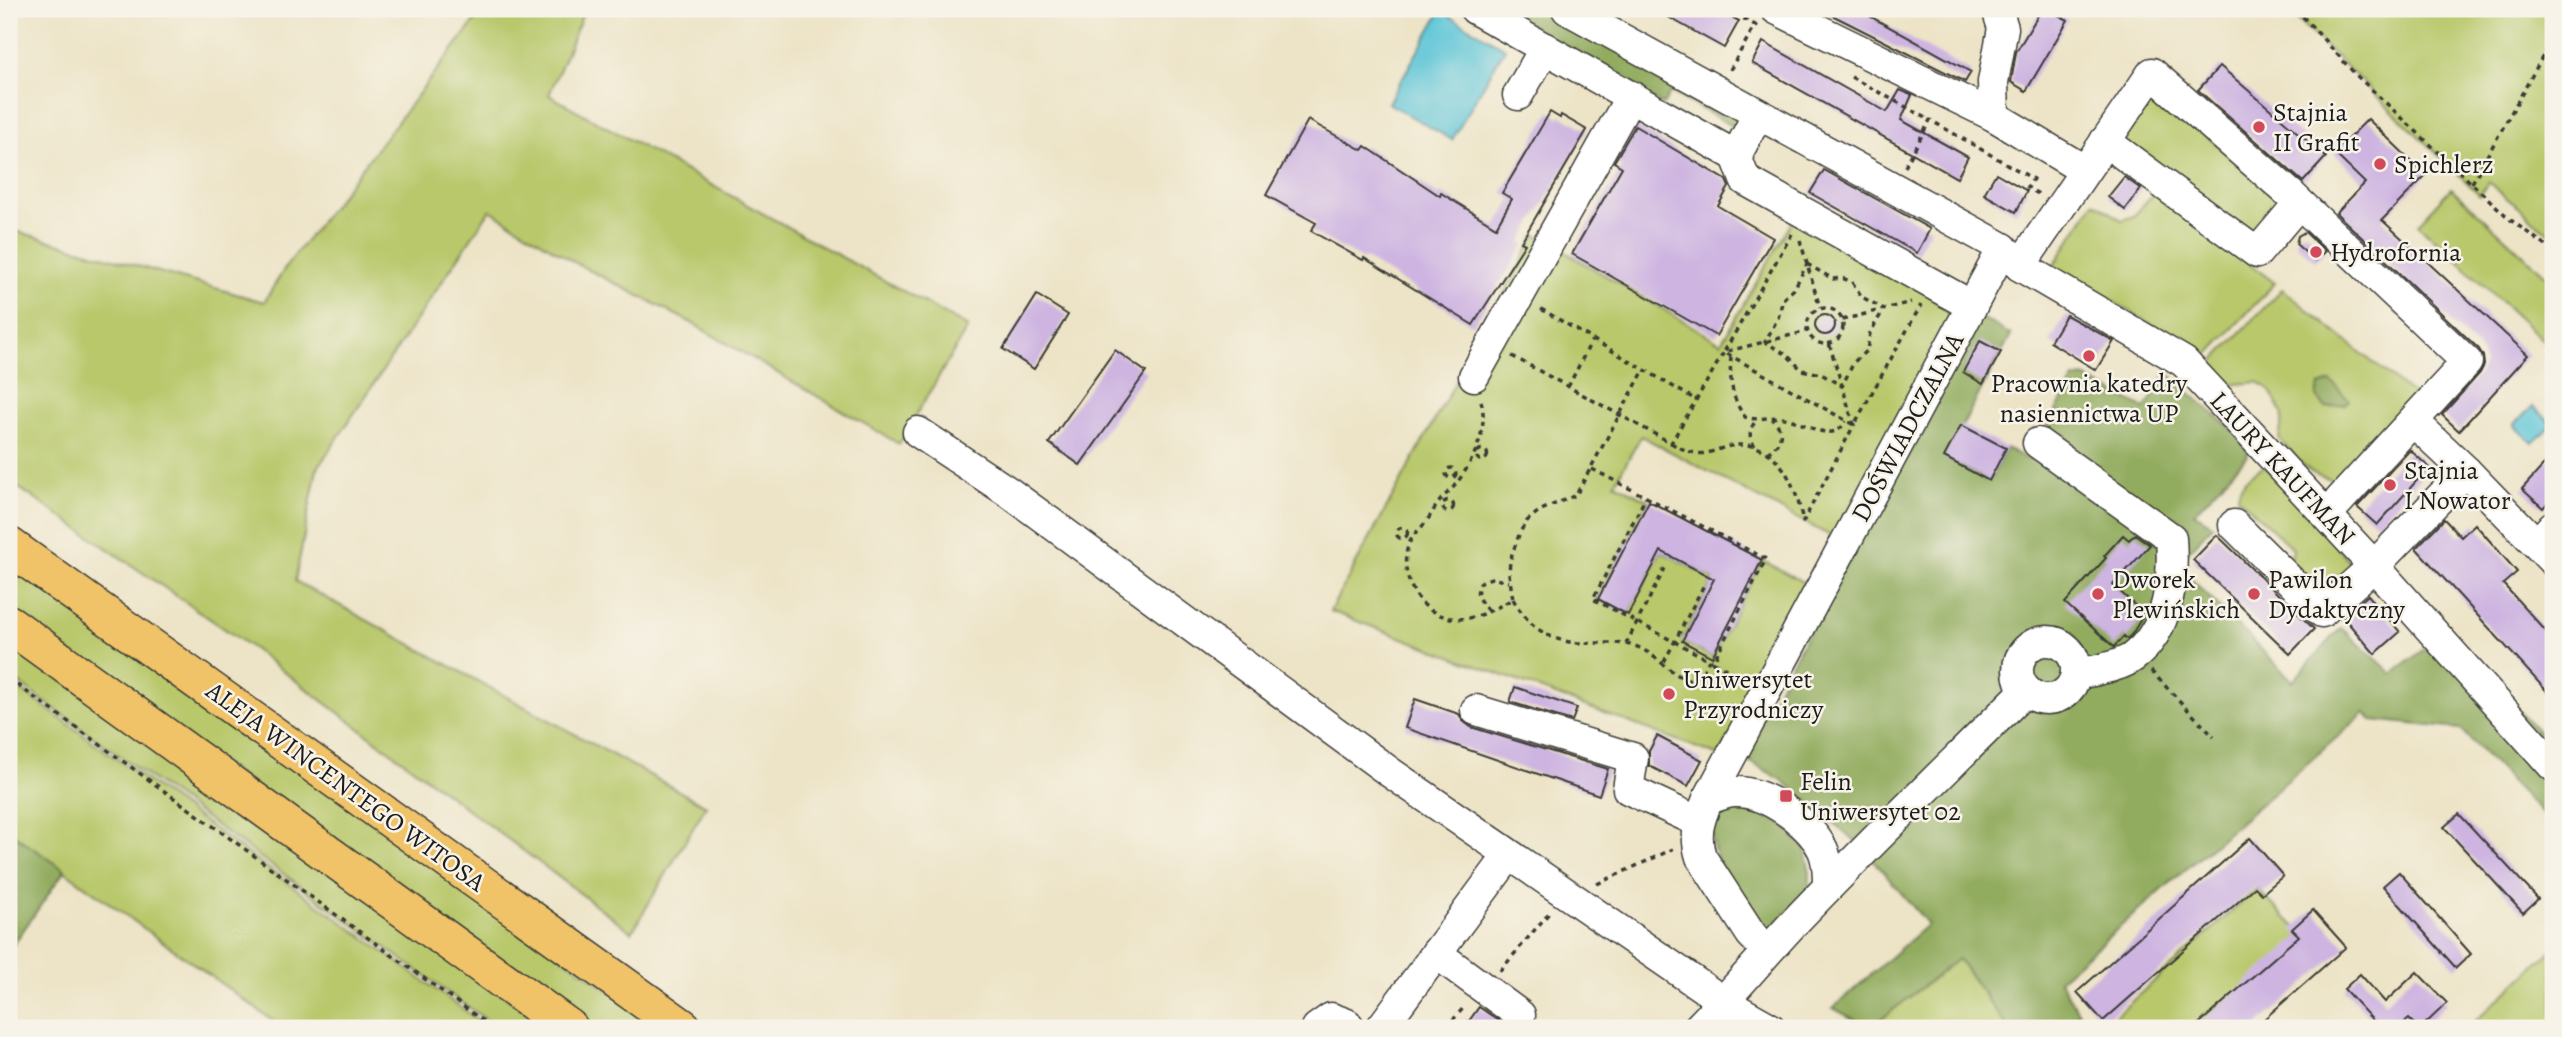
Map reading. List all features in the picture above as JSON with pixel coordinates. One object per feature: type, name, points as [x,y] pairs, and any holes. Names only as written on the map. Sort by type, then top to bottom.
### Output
[{"type":"main road","name":"ALEJA WINCENTEGO WITOSA","points":[[9,545],[683,1028]]},
{"type":"main road","points":[[9,624],[569,1028]]},
{"type":"street","points":[[1475,9],[1736,156],[1745,180],[1972,306]]},
{"type":"street","points":[[1567,9],[2011,257]]},
{"type":"street","points":[[1994,116],[1993,82],[2003,28],[1997,9]]},
{"type":"street","points":[[1766,22],[1994,116],[2084,170]]},
{"type":"street","points":[[1518,95],[1545,48]]},
{"type":"street","name":"DOŚWIADCZALNA","points":[[1703,810],[1972,306],[2011,257],[2060,206],[2152,73],[2300,203]]},
{"type":"street","points":[[1474,376],[1631,96]]},
{"type":"street","points":[[1736,156],[1758,114]]},
{"type":"street","points":[[2105,141],[2257,253],[2300,203],[2467,362],[2326,514]]},
{"type":"street","name":"LAURY KAUFMAN","points":[[2011,257],[2184,362],[2374,566],[2553,766]]},
{"type":"street","points":[[2413,421],[2548,543]]},
{"type":"street","points":[[918,432],[1010,493],[1391,773],[1724,1002],[1770,1028]]},
{"type":"street","points":[[2038,443],[2171,538],[2172,577],[2160,623],[2152,637],[2135,655],[2119,663],[2076,675]]},
{"type":"street","points":[[2234,526],[2322,612],[2374,566],[2466,471]]},
{"type":"street","points":[[2041,641],[2056,642],[2074,657],[2076,675],[2073,684],[2058,697],[2038,697],[2026,690],[2019,679],[2019,660],[2025,651],[2041,641]]},
{"type":"street","points":[[1698,1028],[1828,887],[2026,690]]},
{"type":"street","points":[[1476,710],[1633,758],[1628,789],[1703,810],[1734,792],[1770,800],[1786,810],[1822,848],[1828,866],[1828,887]]},
{"type":"street","points":[[1703,810],[1697,845],[1701,857],[1751,934],[1767,951]]},
{"type":"street","points":[[1381,1028],[1509,855]]},
{"type":"street","points":[[1436,953],[1520,1015],[1519,1028]]},
{"type":"street","points":[[1317,1028],[1331,1018],[1347,1024],[1350,1028]]},
{"type":"path","points":[[1724,81],[1766,22],[1726,9]]},
{"type":"path","points":[[2296,9],[2356,75],[2512,221],[2553,251]]},
{"type":"path","points":[[2472,183],[2553,38]]},
{"type":"path","points":[[1843,72],[2033,179],[2027,187],[2060,206]]},
{"type":"path","points":[[1899,176],[1930,120]]},
{"type":"path","points":[[1671,443],[1797,227]]},
{"type":"path","points":[[1800,239],[1820,308]]},
{"type":"path","points":[[1765,342],[1778,318],[1783,299],[1794,289],[1807,264]]},
{"type":"path","points":[[1807,264],[1833,279],[1842,278],[1852,282],[1862,297],[1884,309]]},
{"type":"path","points":[[1518,296],[1696,400]]},
{"type":"path","points":[[1757,420],[1752,425],[1751,442],[1785,470],[1798,497],[1803,522],[1924,299],[1842,320]]},
{"type":"path","points":[[1820,308],[1832,309],[1842,320],[1841,333],[1829,343],[1817,342],[1808,331],[1810,315],[1820,308]]},
{"type":"path","points":[[1842,386],[1854,362],[1867,350],[1870,333],[1884,309]]},
{"type":"path","points":[[1724,352],[1808,331]]},
{"type":"path","points":[[1568,387],[1592,340]]},
{"type":"path","points":[[1765,342],[1786,354],[1802,370],[1821,374],[1842,386]]},
{"type":"path","points":[[1829,343],[1854,425]]},
{"type":"path","points":[[1492,345],[1684,450],[1703,455],[1734,446],[1756,447]]},
{"type":"path","points":[[1724,352],[1854,425]]},
{"type":"path","points":[[1731,356],[1731,384],[1738,408],[1745,417],[1757,420],[1790,419],[1817,431],[1837,430],[1846,421]]},
{"type":"path","points":[[1592,469],[1766,559],[1701,675],[1689,680],[1677,675],[1664,662],[1648,652],[1626,644],[1565,642],[1554,639],[1533,626],[1513,599],[1509,582],[1513,546],[1527,521],[1539,511],[1576,495],[1644,370]]},
{"type":"path","points":[[1474,376],[1484,412],[1483,429],[1476,452],[1442,502],[1410,537],[1408,572],[1411,587],[1427,607],[1453,620],[1469,618],[1513,599]]},
{"type":"path","points":[[1767,453],[1779,442],[1782,433],[1779,424],[1771,418]]},
{"type":"path","points":[[1646,497],[1593,599],[1747,680]]},
{"type":"path","points":[[1626,644],[1667,564]]},
{"type":"path","points":[[1488,611],[1476,594],[1481,582],[1492,578],[1509,582]]},
{"type":"path","points":[[1664,662],[1705,583]]},
{"type":"path","points":[[2135,655],[2214,737]]},
{"type":"path","points":[[9,679],[493,1028]]},
{"type":"green space","points":[[484,9],[585,9],[549,95],[968,327],[899,444],[690,322],[579,265],[490,210],[317,469],[295,581],[706,806],[632,932],[248,645],[9,481],[9,229],[264,302],[285,268]]},
{"type":"green space","points":[[1490,9],[1553,9],[1748,116],[1726,141],[1733,126],[1671,92],[1663,105]]},
{"type":"green space","points":[[2286,9],[2553,9],[2553,237],[2488,182],[2480,195]]},
{"type":"green space","points":[[2155,94],[2284,199],[2255,236],[2121,143]]},
{"type":"green space","points":[[2451,188],[2553,282],[2553,342],[2549,346],[2418,224]]},
{"type":"green space","points":[[2155,191],[2275,283],[2204,359],[2153,325],[2053,267],[2094,202],[2122,220],[2134,216]]},
{"type":"green space","points":[[1794,218],[1960,311],[1836,539],[1641,436],[1615,483],[1649,501],[1598,599],[1628,614],[1661,551],[1714,579],[1682,641],[1712,657],[1762,560],[1812,587],[1719,756],[1330,611],[1536,235],[1721,343]]},
{"type":"green space","points":[[2282,289],[2417,398],[2341,480],[2312,472],[2279,439],[2283,415],[2269,389],[2258,382],[2228,385],[2209,366]]},
{"type":"green space","points":[[1977,315],[2011,335],[1945,457],[1989,481],[2006,448],[2029,460],[2074,379],[2084,377],[2145,409],[2167,373],[2234,431],[2248,451],[2247,456],[2194,513],[2213,525],[2176,564],[2293,681],[2341,628],[2393,674],[2445,632],[2553,747],[2553,825],[2460,729],[2372,720],[2365,713],[2059,980],[2088,1028],[2008,1028],[1958,959],[1870,1028],[1833,1008],[1928,924],[1860,845],[1782,780],[1742,757]]},
{"type":"green space","points":[[2331,382],[2349,400],[2345,404],[2326,408],[2316,397],[2319,386]]},
{"type":"green space","points":[[2265,466],[2353,565],[2326,595],[2290,565],[2293,549],[2238,497],[2247,478]]},
{"type":"green space","points":[[9,558],[661,1028],[587,1028],[9,608]]},
{"type":"green space","points":[[9,640],[549,1028],[498,1028],[440,987],[9,676]]},
{"type":"green space","points":[[9,681],[489,1028],[283,1028],[14,835],[9,836]]},
{"type":"green space","points":[[1732,811],[1758,811],[1785,826],[1805,849],[1810,873],[1809,892],[1769,930],[1765,929],[1733,886],[1715,851],[1712,834],[1718,821]]},
{"type":"green space","points":[[14,835],[65,870],[9,951],[9,843]]},
{"type":"green space","points":[[2257,889],[2303,935],[2199,1028],[2117,1028],[2111,1020]]},
{"type":"green space","points":[[2553,949],[2553,1028],[2468,1028]]},
{"type":"green space","points":[[1958,958],[2008,1028],[1870,1028]]},
{"type":"water","points":[[1441,11],[1505,48],[1452,140],[1388,103]]},
{"type":"water","points":[[2533,406],[2552,424],[2533,443],[2514,425]]},
{"type":"building","points":[[1654,9],[1717,9],[1739,21],[1724,48]]},
{"type":"building","points":[[1820,9],[1857,9],[1971,72],[1965,82]]},
{"type":"building","points":[[2042,9],[2068,20],[2026,91],[2011,82],[2016,52]]},
{"type":"building","points":[[1763,42],[1887,112],[1900,90],[1912,95],[1901,120],[1968,157],[1957,178],[1752,63]]},
{"type":"building","name":"Stajnia II Grafit","points":[[2220,66],[2326,157],[2303,182],[2198,90]]},
{"type":"building","points":[[1550,112],[1560,118],[1561,115],[1587,130],[1521,242],[1525,244],[1473,325],[1364,258],[1363,260],[1311,231],[1316,223],[1266,195],[1308,120],[1362,150],[1365,146],[1440,196],[1441,193],[1496,227],[1512,199],[1502,193]]},
{"type":"building","points":[[2368,119],[2426,175],[2382,220],[2528,355],[2459,431],[2442,415],[2480,373],[2484,365],[2483,356],[2479,349],[2336,213],[2365,183],[2334,153]]},
{"type":"building","points":[[1635,126],[1726,180],[1729,187],[1718,206],[1773,238],[1716,336],[1572,254],[1622,167],[1614,162]]},
{"type":"building","points":[[1824,170],[1930,229],[1917,253],[1810,193]]},
{"type":"building","points":[[1996,173],[2027,191],[2016,212],[1984,194]]},
{"type":"building","points":[[2124,177],[2141,189],[2125,210],[2108,197]]},
{"type":"building","points":[[2305,232],[2325,251],[2315,261],[2296,244],[2298,236]]},
{"type":"building","points":[[1037,295],[1068,315],[1034,369],[1003,349]]},
{"type":"building","points":[[1821,315],[1829,315],[1835,325],[1829,335],[1821,335],[1815,329],[1815,321]]},
{"type":"building","name":"Pracownia katedry nasiennictwa UP","points":[[2066,315],[2114,341],[2096,370],[2050,342]]},
{"type":"building","points":[[1980,341],[2001,352],[1983,384],[1963,372]]},
{"type":"building","points":[[1115,350],[1146,372],[1080,465],[1049,443]]},
{"type":"building","points":[[1961,425],[2006,448],[1989,481],[1944,457]]},
{"type":"building","name":"Stajnia I Nowator","points":[[2410,450],[2429,467],[2377,525],[2357,507]]},
{"type":"building","points":[[2553,455],[2553,497],[2543,508],[2522,489]]},
{"type":"building","name":"Uniwersytet Przyrodniczy","points":[[1649,501],[1762,560],[1712,657],[1682,641],[1714,579],[1661,551],[1628,615],[1598,599]]},
{"type":"building","points":[[2444,519],[2461,537],[2475,524],[2517,572],[2503,584],[2553,639],[2553,698],[2416,548]]},
{"type":"building","name":"Dworek Plewińskich","points":[[2135,534],[2150,545],[2113,585],[2144,614],[2132,634],[2127,639],[2124,636],[2114,647],[2065,603],[2123,535],[2129,540]]},
{"type":"building","name":"Pawilon Dydaktyczny","points":[[2217,535],[2314,629],[2290,654],[2193,560]]},
{"type":"building","points":[[2368,595],[2400,632],[2375,654],[2343,617]]},
{"type":"building","points":[[1515,687],[1577,708],[1572,721],[1510,702]]},
{"type":"building","points":[[1415,699],[1459,714],[1471,727],[1608,769],[1599,795],[1405,728]]},
{"type":"building","points":[[1657,736],[1702,760],[1688,786],[1649,766],[1649,751]]},
{"type":"building","points":[[2459,814],[2538,899],[2523,913],[2444,827]]},
{"type":"building","points":[[2250,838],[2283,876],[2262,894],[2255,887],[2103,1021],[2077,992]]},
{"type":"building","points":[[2399,872],[2471,954],[2456,968],[2383,886]]},
{"type":"building","points":[[2313,910],[2346,947],[2254,1028],[2194,1028],[2299,936],[2292,929]]},
{"type":"building","points":[[2417,972],[2447,1003],[2421,1028],[2409,1019],[2398,1028],[2380,1028],[2344,989],[2360,974],[2385,1002]]},
{"type":"building","points":[[1479,1007],[1502,1023],[1502,1028],[1464,1028]]},
{"type":"place","name":"Stajnia II Grafit","points":[[2259,127]]},
{"type":"place","name":"Spichlerz","points":[[2380,164]]},
{"type":"place","name":"Hydrofornia","points":[[2316,252]]},
{"type":"place","name":"Pracownia katedry nasiennictwa UP","points":[[2089,356]]},
{"type":"place","name":"Stajnia I Nowator","points":[[2390,485]]},
{"type":"place","name":"Dworek Plewińskich","points":[[2098,594]]},
{"type":"place","name":"Pawilon Dydaktyczny","points":[[2254,594]]},
{"type":"place","name":"Uniwersytet Przyrodniczy","points":[[1669,694]]},
{"type":"place","name":"Felin Uniwersytet 02","points":[[1786,796]]}]
